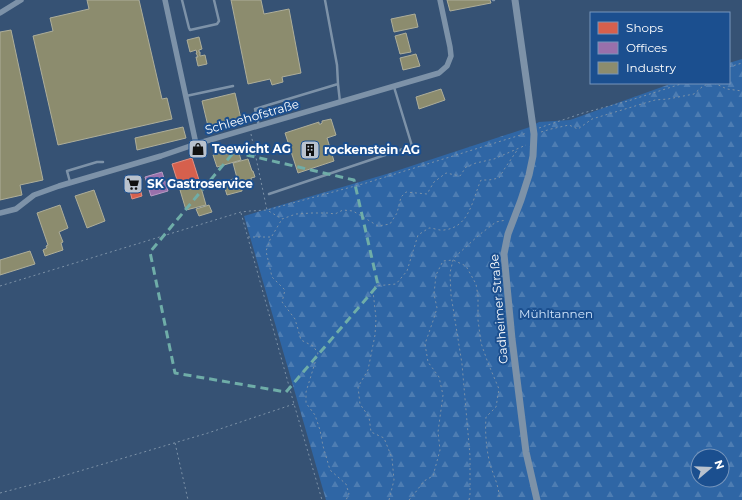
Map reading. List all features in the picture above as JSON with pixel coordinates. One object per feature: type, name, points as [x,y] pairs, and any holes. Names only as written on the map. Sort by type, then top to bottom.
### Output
[{"type":"street","points":[[0,13],[21,0]]},
{"type":"street","points":[[165,0],[196,144]]},
{"type":"street","name":"Schleehofstraße","points":[[0,213],[16,208],[34,195],[70,183],[196,144],[439,73],[447,66],[451,56],[440,0]]},
{"type":"street","name":"Gadheimer Straße","points":[[515,0],[534,132],[533,156],[521,200],[508,234],[504,254],[512,338],[526,452],[537,500]]},
{"type":"lane","points":[[182,0],[188,28],[190,30],[217,24],[219,21],[214,0]]},
{"type":"lane","points":[[325,0],[337,65],[340,102]]},
{"type":"lane","points":[[260,126],[255,109],[338,84]]},
{"type":"lane","points":[[186,97],[233,86]]},
{"type":"lane","points":[[269,194],[412,146],[394,86]]},
{"type":"lane","points":[[70,183],[67,171],[97,162],[103,162]]},
{"type":"path","points":[[730,67],[742,63]]},
{"type":"path","points":[[0,286],[241,212],[267,210],[366,183],[534,132],[583,113],[628,101],[681,84]]},
{"type":"path","points":[[534,132],[569,125],[578,129],[592,119],[655,100],[694,94],[703,86],[708,84]]},
{"type":"path","points":[[716,84],[727,89],[742,91]]},
{"type":"path","points":[[250,129],[267,210],[282,219]]},
{"type":"path","points":[[346,500],[348,494],[346,484],[330,470],[315,415],[306,403],[306,392],[318,354],[313,346],[301,340],[295,319],[282,302],[285,290],[272,277],[266,251],[271,237],[282,219],[296,214],[335,214],[344,210],[353,211],[378,226],[390,224],[397,213],[401,197],[406,192],[427,194],[434,182],[446,173],[460,176],[466,167],[494,159],[527,145]]},
{"type":"path","points":[[389,500],[394,480],[392,458],[384,438],[371,432],[369,417],[360,404],[358,387],[368,370],[375,334],[376,318],[373,290],[375,286],[396,284],[407,271],[418,235],[429,228],[443,230],[457,226],[466,219],[481,180],[499,178],[519,148]]},
{"type":"path","points":[[241,212],[322,500]]},
{"type":"path","points":[[469,500],[470,456],[462,364],[451,295],[450,273],[456,256],[479,235],[496,222],[513,219]]},
{"type":"path","points":[[248,237],[271,237]]},
{"type":"path","points":[[409,500],[424,481],[433,476],[440,450],[438,432],[443,395],[439,377],[428,362],[425,344],[436,308],[434,294],[436,275],[443,261],[454,260],[466,266],[476,284],[481,343],[498,389],[496,407],[486,417],[485,432],[490,464],[495,476],[499,500]]},
{"type":"path","points":[[0,493],[175,443],[294,404]]},
{"type":"path","points":[[175,443],[188,500]]},
{"type":"highlighted area","points":[[234,152],[354,180],[378,285],[286,392],[175,373],[150,252]]},
{"type":"green space","name":"Mühltannen","points":[[742,59],[742,500],[326,500],[244,216],[390,173],[530,127],[539,122],[570,120],[670,84],[730,84],[730,63]]},
{"type":"building: Shops","points":[[192,158],[199,180],[179,186],[172,164]]},
{"type":"building: Shops","points":[[138,181],[142,196],[132,199],[128,184]]},
{"type":"building: Offices","points":[[162,172],[168,191],[151,196],[145,177]]},
{"type":"building: Industry","points":[[87,0],[139,0],[162,99],[167,98],[172,119],[58,145],[33,36],[53,31],[50,18],[89,9]]},
{"type":"building: Industry","points":[[231,0],[261,0],[264,14],[289,9],[301,73],[282,77],[283,82],[272,85],[270,79],[248,84]]},
{"type":"building: Industry","points":[[447,0],[490,0],[491,3],[450,11]]},
{"type":"building: Industry","points":[[415,14],[418,27],[394,32],[391,19]]},
{"type":"building: Industry","points":[[11,30],[43,180],[20,185],[22,195],[0,200],[0,32]]},
{"type":"building: Industry","points":[[406,33],[411,52],[400,54],[395,36]]},
{"type":"building: Industry","points":[[199,37],[202,49],[199,50],[200,56],[205,55],[207,64],[198,66],[196,50],[190,52],[187,40]]},
{"type":"building: Industry","points":[[416,54],[420,66],[403,70],[400,58]]},
{"type":"building: Industry","points":[[441,89],[445,100],[419,109],[416,97]]},
{"type":"building: Industry","points":[[235,93],[241,119],[208,126],[202,101]]},
{"type":"building: Industry","name":"rockenstein AG","points":[[331,119],[336,135],[327,138],[334,161],[298,173],[285,133],[319,122],[319,124],[321,124],[322,121]]},
{"type":"building: Industry","points":[[183,127],[186,138],[137,150],[135,138]]},
{"type":"building: Industry","points":[[237,147],[241,160],[217,167],[213,155]]},
{"type":"building: Industry","points":[[248,159],[255,177],[251,178],[253,185],[242,188],[242,191],[227,195],[223,182],[237,178],[233,163]]},
{"type":"building: Industry","points":[[200,184],[206,205],[186,210],[180,190]]},
{"type":"building: Industry","points":[[94,190],[105,221],[87,228],[75,196]]},
{"type":"building: Industry","points":[[60,205],[68,228],[59,232],[63,242],[61,243],[63,250],[45,256],[43,250],[47,248],[46,246],[48,245],[37,213]]},
{"type":"building: Industry","points":[[209,205],[212,212],[199,216],[196,209]]},
{"type":"building: Industry","points":[[30,251],[35,264],[0,275],[0,260]]},
{"type":"place","name":"Teewicht AG","points":[[198,149]]},
{"type":"place","name":"rockenstein AG","points":[[310,150]]},
{"type":"place","name":"SK Gastroservice","points":[[133,184]]}]
